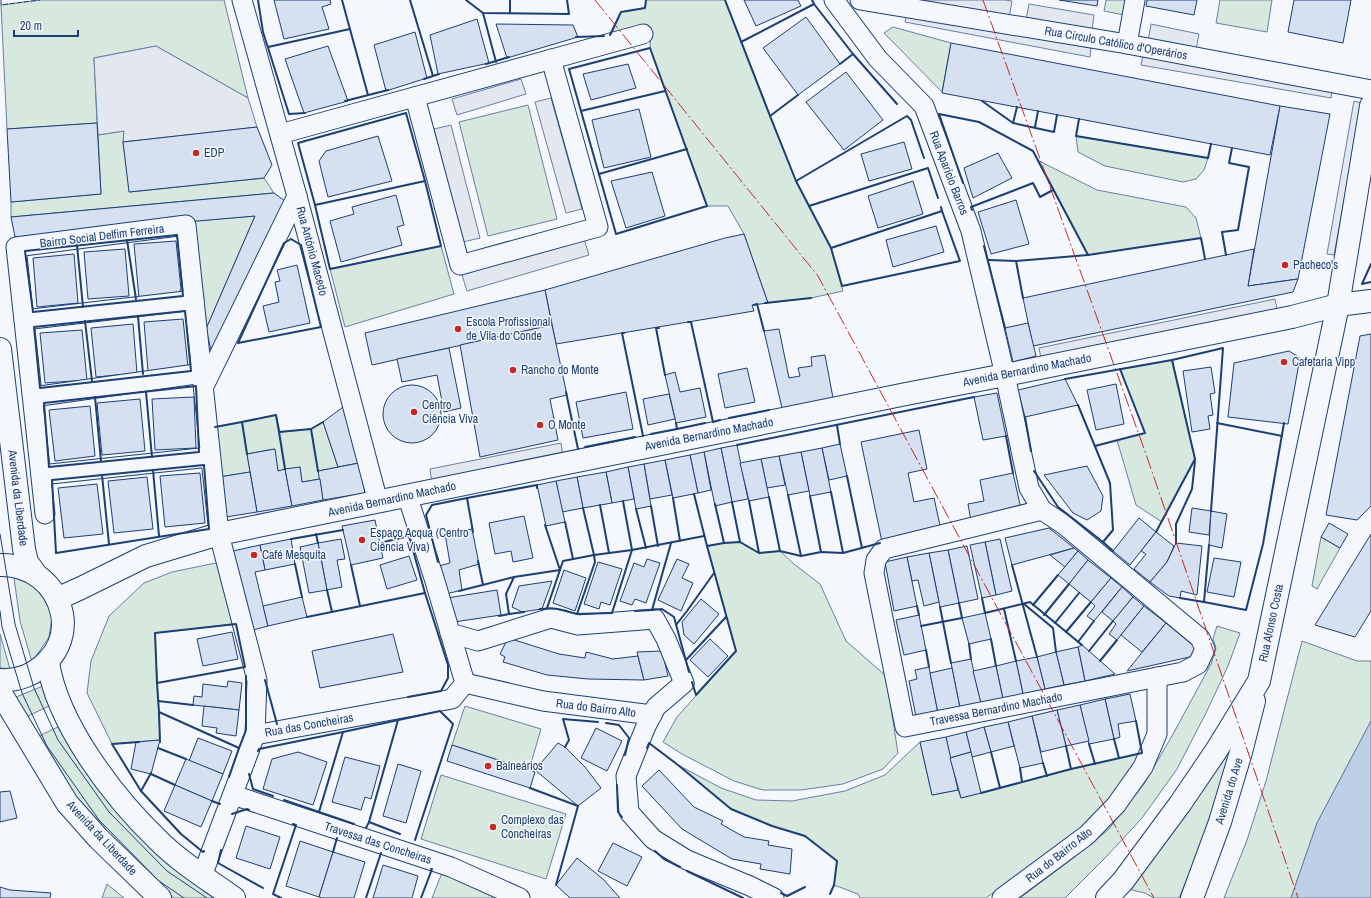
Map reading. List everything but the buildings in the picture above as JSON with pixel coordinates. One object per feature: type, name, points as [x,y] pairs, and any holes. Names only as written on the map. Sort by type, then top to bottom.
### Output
[{"type":"main road","name":"Rua Afonso Costa","points":[[1107,898],[1122,881],[1180,804],[1216,752],[1259,681],[1338,306],[1371,106]]},
{"type":"main road","name":"Avenida Bernardino Machado","points":[[57,599],[146,556],[219,534],[1292,317],[1338,306],[1371,301]]},
{"type":"main road","name":"Avenida da Liberdade","points":[[0,349],[24,549],[28,562],[35,573]]},
{"type":"main road","points":[[0,565],[20,567],[35,573],[48,584],[57,599],[62,615],[62,632],[57,648],[48,662],[30,675],[18,679],[0,680]]},
{"type":"main road","points":[[48,662],[55,691],[67,720],[84,750],[109,785],[129,810],[159,842],[202,876],[234,898]]},
{"type":"main road","name":"Avenida do Ave","points":[[1192,898],[1220,822],[1241,752],[1259,681]]},
{"type":"main road","name":"Avenida da Liberdade","points":[[0,692],[67,803],[98,838],[160,898]]},
{"type":"street","name":"Rua António Macedo","points":[[242,0],[297,196],[378,502]]},
{"type":"street","name":"Rua Aparício Barros","points":[[834,0],[878,59],[924,106],[971,232],[1005,375]]},
{"type":"street","name":"Rua Círculo Católico d'Operários","points":[[860,0],[1127,44],[1371,90]]},
{"type":"street","points":[[1127,44],[1135,0]]},
{"type":"street","points":[[280,134],[643,34]]},
{"type":"street","points":[[415,97],[460,265],[598,227],[551,59]]},
{"type":"street","points":[[33,397],[203,379],[297,196]]},
{"type":"street","name":"Bairro Social Delfim Ferreira","points":[[45,514],[16,247],[186,225],[219,534]]},
{"type":"street","points":[[24,320],[194,300]]},
{"type":"street","name":"Travessa Bernardino Machado","points":[[1005,375],[1029,488],[1042,510],[1062,524],[1200,638],[1205,649],[1198,664],[1183,672],[905,727],[874,573],[876,560],[884,549],[1042,510]]},
{"type":"street","points":[[41,474],[210,457]]},
{"type":"street","points":[[407,495],[434,578],[465,684]]},
{"type":"street","name":"Rua das Concheiras","points":[[219,534],[257,680],[255,735],[452,699],[465,684]]},
{"type":"street","points":[[450,633],[478,641],[551,618],[578,625],[655,619],[666,639],[684,683],[656,707],[652,715]]},
{"type":"street","name":"Rua do Bairro Alto","points":[[1002,898],[1087,835],[1116,805],[1143,768],[1157,734],[1157,677]]},
{"type":"street","name":"Rua do Bairro Alto","points":[[465,684],[542,702],[652,715],[646,726],[626,776],[629,812],[653,839],[687,860],[750,886],[774,898]]},
{"type":"street","points":[[202,876],[255,735]]},
{"type":"street","name":"Travessa das Concheiras","points":[[233,795],[451,867],[520,898]]},
{"type":"shaded area","points":[[40,0],[224,0],[248,98],[156,46],[94,58],[97,123],[7,129],[1,5]]},
{"type":"shaded area","points":[[646,0],[725,0],[796,181],[831,248],[843,291],[811,298],[768,303],[744,234],[728,206],[707,206],[650,48],[651,28],[611,35],[621,12],[645,8]]},
{"type":"shaded area","points":[[913,0],[1005,0],[1012,1],[1009,18]]},
{"type":"shaded area","points":[[1106,0],[1126,0],[1124,15],[1104,11]]},
{"type":"shaded area","points":[[1220,0],[1272,0],[1267,32],[1216,23]]},
{"type":"shaded area","points":[[1029,4],[1094,15],[1092,31],[1026,20]]},
{"type":"shaded area","points":[[907,13],[1091,48],[1090,57],[905,22]]},
{"type":"shaded area","points":[[1151,24],[1199,34],[1196,50],[1148,41]]},
{"type":"shaded area","points":[[893,27],[951,43],[942,92],[884,33]]},
{"type":"shaded area","points":[[156,46],[248,98],[257,127],[123,142],[124,131],[98,135],[94,58]]},
{"type":"shaded area","points":[[1143,56],[1332,89],[1331,98],[1141,65]]},
{"type":"shaded area","points":[[521,79],[526,94],[457,115],[452,99]]},
{"type":"shaded area","points":[[551,98],[582,209],[566,213],[535,102]]},
{"type":"shaded area","points":[[1354,101],[1362,103],[1334,255],[1327,254]]},
{"type":"shaded area","points":[[528,105],[557,219],[488,236],[459,122]]},
{"type":"shaded area","points":[[451,125],[480,238],[463,242],[434,129]]},
{"type":"shaded area","points":[[124,131],[123,142],[130,192],[264,178],[274,193],[11,217],[11,202],[101,194],[98,135]]},
{"type":"shaded area","points":[[1076,136],[1208,158],[1204,170],[1196,179],[1183,182],[1105,166],[1078,152]]},
{"type":"shaded area","points":[[1037,160],[1097,190],[1186,207],[1196,218],[1201,238],[1088,255]]},
{"type":"shaded area","points":[[255,216],[206,329],[195,221]]},
{"type":"shaded area","points":[[584,239],[589,255],[467,291],[462,275]]},
{"type":"shaded area","points":[[441,246],[454,294],[345,327],[330,269]]},
{"type":"shaded area","points":[[1275,299],[1277,309],[1041,358],[1039,348]]},
{"type":"shaded area","points":[[1172,360],[1195,459],[1162,522],[1136,505],[1117,440],[1145,433],[1120,369]]},
{"type":"shaded area","points":[[276,415],[280,432],[311,429],[323,422],[338,467],[318,471],[320,479],[302,482],[300,467],[278,471],[274,449],[247,454],[250,472],[219,477],[215,427]]},
{"type":"shaded area","points":[[561,443],[563,457],[432,483],[430,469]]},
{"type":"shaded area","points":[[1321,537],[1340,548],[1317,589],[1312,586]]},
{"type":"shaded area","points":[[740,542],[759,553],[780,551],[820,584],[846,641],[886,676],[898,753],[883,769],[843,784],[801,790],[763,790],[734,781],[682,754],[663,742],[677,717],[736,651],[707,546]]},
{"type":"shaded area","points":[[221,562],[236,624],[155,633],[160,740],[112,744],[87,693],[91,661],[109,616],[144,583],[172,572]]},
{"type":"shaded area","points":[[14,578],[33,585],[46,599],[52,618],[49,637],[32,662],[20,621]]},
{"type":"shaded area","points":[[1217,626],[1240,633],[1228,666],[1177,769],[1142,818],[1065,898],[1020,898],[1108,830],[1144,784],[1211,664],[1216,648],[1213,639]]},
{"type":"shaded area","points":[[0,634],[10,669],[0,668]]},
{"type":"shaded area","points":[[1302,641],[1357,661],[1371,661],[1371,721],[1317,823],[1291,898],[1224,898],[1247,840],[1266,781]]},
{"type":"shaded area","points":[[43,686],[51,705],[26,717],[16,697]]},
{"type":"shaded area","points":[[465,706],[541,729],[529,770],[452,745]]},
{"type":"shaded area","points":[[1245,709],[1215,805],[1179,898],[1154,898],[1145,893],[1128,889]]},
{"type":"shaded area","points":[[58,727],[88,775],[141,839],[213,895],[212,898],[174,898],[157,886],[88,815],[35,738]]},
{"type":"shaded area","points":[[920,742],[932,795],[958,790],[961,798],[1071,769],[1142,753],[1114,795],[1090,821],[1063,843],[986,898],[860,898],[858,894],[834,885],[837,861],[805,836],[772,826],[731,809],[678,765],[721,788],[756,800],[792,801],[845,791],[885,775]]},
{"type":"shaded area","name":"Complexo das Concheiras","points":[[441,775],[566,814],[546,879],[421,839]]},
{"type":"shaded area","points":[[442,873],[498,898],[432,898]]},
{"type":"shaded area","points":[[107,884],[124,898],[102,898]]},
{"type":"water","points":[[1371,721],[1371,898],[1291,898],[1317,823]]},
{"type":"tram line","points":[[0,534],[15,624],[34,688],[58,740],[109,812],[167,871],[207,898]]},
{"type":"tram line","points":[[0,611],[2,627],[22,693],[47,746],[99,820],[159,881],[184,898]]},
{"type":"fence","points":[[1,0],[1,5],[40,0]]},
{"type":"wall","points":[[258,0],[263,32],[289,114],[305,113]]},
{"type":"wall","points":[[342,0],[368,95]]},
{"type":"wall","points":[[410,0],[433,76]]},
{"type":"wall","points":[[466,0],[483,13],[569,14],[567,0]]},
{"type":"wall","points":[[510,0],[510,13]]},
{"type":"wall","points":[[610,35],[621,12],[645,8],[646,0]]},
{"type":"wall","points":[[725,0],[770,116]]},
{"type":"wall","points":[[812,0],[853,54]]},
{"type":"wall","points":[[741,42],[814,4]]},
{"type":"wall","points":[[483,13],[496,62]]},
{"type":"wall","points":[[268,47],[350,29]]},
{"type":"wall","points":[[576,37],[604,36]]},
{"type":"wall","points":[[650,48],[707,206],[616,234],[569,69],[650,48]]},
{"type":"wall","points":[[840,64],[853,54],[897,104]]},
{"type":"wall","points":[[486,64],[509,57]]},
{"type":"wall","points":[[424,79],[439,74]]},
{"type":"wall","points":[[345,101],[388,90]]},
{"type":"wall","points":[[581,111],[665,91]]},
{"type":"wall","points":[[796,181],[770,116],[798,95]]},
{"type":"wall","points":[[982,101],[1013,123],[1054,132],[1057,115]]},
{"type":"wall","points":[[1013,123],[1017,107]]},
{"type":"wall","points":[[1035,127],[1038,111]]},
{"type":"wall","points":[[315,205],[298,143],[406,113],[425,181]]},
{"type":"wall","points":[[963,183],[939,114],[979,122],[1033,151],[1088,255],[1201,238],[1205,259]]},
{"type":"wall","points":[[809,206],[796,181],[907,116],[911,120],[924,158]]},
{"type":"wall","points":[[1079,119],[1076,136],[1208,158],[1211,144]]},
{"type":"wall","points":[[1226,255],[1222,232],[1238,230],[1249,167],[1229,163],[1232,148]]},
{"type":"wall","points":[[599,174],[687,149]]},
{"type":"wall","points":[[831,248],[809,206],[928,168],[938,198]]},
{"type":"wall","points":[[425,181],[441,246],[330,269],[315,205],[425,181]]},
{"type":"wall","points":[[972,210],[971,207],[1033,183],[1040,197],[1053,190]]},
{"type":"wall","points":[[941,207],[942,211]]},
{"type":"wall","points":[[942,211],[960,261],[842,286],[831,248],[942,211]]},
{"type":"wall","points":[[177,235],[183,296],[33,312],[25,251],[177,235]]},
{"type":"wall","points":[[291,239],[301,245],[321,327],[238,343],[284,243],[291,239]]},
{"type":"wall","points":[[127,240],[136,299]]},
{"type":"wall","points":[[77,245],[83,307]]},
{"type":"wall","points":[[984,246],[1005,328]]},
{"type":"wall","points":[[1023,298],[1016,261],[1088,255]]},
{"type":"wall","points":[[989,260],[1016,261]]},
{"type":"wall","points":[[1371,264],[1362,284],[1371,282]]},
{"type":"wall","points":[[765,303],[811,298]]},
{"type":"wall","points":[[754,305],[757,304],[764,331]]},
{"type":"wall","points":[[185,311],[191,371],[40,388],[34,327],[185,311]]},
{"type":"wall","points":[[138,316],[143,374]]},
{"type":"wall","points":[[85,321],[92,381]]},
{"type":"wall","points":[[688,322],[691,322],[713,422],[720,420]]},
{"type":"wall","points":[[659,328],[656,328],[665,375]]},
{"type":"wall","points":[[624,333],[622,333],[643,436]]},
{"type":"wall","points":[[1065,379],[1172,360],[1223,348],[1211,511]]},
{"type":"wall","points":[[1156,532],[1195,459],[1172,360]]},
{"type":"wall","points":[[1095,446],[1145,433],[1120,369]]},
{"type":"wall","points":[[196,386],[199,452],[49,467],[44,403],[196,386]]},
{"type":"wall","points":[[146,392],[152,457]]},
{"type":"wall","points":[[566,392],[578,449]]},
{"type":"wall","points":[[95,397],[101,461]]},
{"type":"wall","points":[[737,445],[974,397]]},
{"type":"wall","points":[[1078,405],[1110,483],[1113,530],[1103,542],[1113,551]]},
{"type":"wall","points":[[729,418],[769,410]]},
{"type":"wall","points":[[247,454],[242,422],[276,415],[279,432]]},
{"type":"wall","points":[[1025,417],[1031,451]]},
{"type":"wall","points":[[215,427],[242,422]]},
{"type":"wall","points":[[318,471],[311,429],[323,422]]},
{"type":"wall","points":[[676,423],[677,429],[705,423]]},
{"type":"wall","points":[[1217,423],[1282,436]]},
{"type":"wall","points":[[1209,545],[1204,602],[1246,610],[1263,544],[1284,423]]},
{"type":"wall","points":[[837,425],[840,444]]},
{"type":"wall","points":[[285,469],[279,432],[311,429]]},
{"type":"wall","points":[[651,434],[677,429]]},
{"type":"wall","points":[[1006,436],[1013,473]]},
{"type":"wall","points":[[585,447],[635,437]]},
{"type":"wall","points":[[1176,543],[1176,524],[1192,489],[1195,461]]},
{"type":"wall","points":[[204,465],[209,529],[56,553],[52,480],[204,465]]},
{"type":"wall","points":[[153,470],[159,536]]},
{"type":"wall","points":[[1034,471],[1058,507],[1103,542]]},
{"type":"wall","points":[[102,475],[109,544]]},
{"type":"wall","points":[[847,476],[862,548]]},
{"type":"wall","points":[[467,498],[537,485],[537,488]]},
{"type":"wall","points":[[831,492],[843,553]]},
{"type":"wall","points":[[694,494],[707,546],[724,543],[715,504]]},
{"type":"wall","points":[[788,495],[801,556]]},
{"type":"wall","points":[[810,496],[821,552]]},
{"type":"wall","points":[[769,497],[780,551]]},
{"type":"wall","points":[[438,562],[426,515],[432,505],[467,498],[473,532]]},
{"type":"wall","points":[[673,498],[680,541]]},
{"type":"wall","points":[[623,501],[632,550],[704,536]]},
{"type":"wall","points":[[749,501],[759,553]]},
{"type":"wall","points":[[732,502],[740,542]]},
{"type":"wall","points":[[600,505],[609,553]]},
{"type":"wall","points":[[651,506],[658,546]]},
{"type":"wall","points":[[577,614],[612,613],[632,550],[594,555],[583,508]]},
{"type":"wall","points":[[636,509],[646,548]]},
{"type":"wall","points":[[565,522],[573,559]]},
{"type":"wall","points":[[524,612],[509,614],[506,594],[514,577],[560,570],[545,525]]},
{"type":"wall","points":[[291,539],[343,530]]},
{"type":"wall","points":[[316,534],[318,543]]},
{"type":"wall","points":[[307,617],[425,593],[409,536],[380,543]]},
{"type":"wall","points":[[724,543],[740,542],[759,553],[780,551],[801,556],[821,552],[843,553],[880,543]]},
{"type":"wall","points":[[635,611],[652,610],[671,543]]},
{"type":"wall","points":[[692,682],[696,695],[736,651],[707,546]]},
{"type":"wall","points":[[540,609],[546,608],[563,610],[577,614],[595,562],[594,555],[563,561],[547,608]]},
{"type":"wall","points":[[478,561],[483,585]]},
{"type":"wall","points":[[295,564],[302,597]]},
{"type":"wall","points":[[351,565],[360,606]]},
{"type":"wall","points":[[1012,565],[1037,657]]},
{"type":"wall","points":[[676,625],[714,573]]},
{"type":"wall","points":[[1033,605],[1058,575]]},
{"type":"wall","points":[[459,591],[514,577]]},
{"type":"wall","points":[[1044,615],[1069,584]]},
{"type":"wall","points":[[327,590],[332,612]]},
{"type":"wall","points":[[408,697],[441,691],[448,678],[448,665],[425,593]]},
{"type":"wall","points":[[1055,623],[1079,593]]},
{"type":"wall","points":[[982,598],[985,613],[1030,602],[1082,645]]},
{"type":"wall","points":[[1180,598],[1204,602]]},
{"type":"wall","points":[[1066,632],[1091,602]]},
{"type":"wall","points":[[921,626],[962,618],[959,603]]},
{"type":"wall","points":[[1024,604],[1053,628],[1056,652]]},
{"type":"wall","points":[[917,606],[919,615]]},
{"type":"wall","points":[[940,607],[951,663]]},
{"type":"wall","points":[[652,610],[662,609],[674,617],[689,672]]},
{"type":"wall","points":[[1004,609],[1016,661]]},
{"type":"wall","points":[[499,616],[509,614]]},
{"type":"wall","points":[[686,660],[726,617]]},
{"type":"wall","points":[[1078,642],[1094,621]]},
{"type":"wall","points":[[1089,651],[1113,621]]},
{"type":"wall","points":[[236,624],[245,667],[157,683],[155,633],[236,624]]},
{"type":"wall","points":[[991,639],[996,666]]},
{"type":"wall","points":[[1100,661],[1117,640]]},
{"type":"wall","points":[[969,644],[971,659]]},
{"type":"wall","points":[[926,650],[929,667]]},
{"type":"wall","points":[[157,683],[159,712],[239,748],[246,730],[246,676]]},
{"type":"wall","points":[[265,680],[277,724]]},
{"type":"wall","points":[[158,701],[193,705]]},
{"type":"wall","points":[[354,824],[319,812],[343,732],[440,711],[453,724],[415,840]]},
{"type":"wall","points":[[159,712],[160,742]]},
{"type":"wall","points":[[565,747],[569,740],[563,719],[598,722]]},
{"type":"wall","points":[[398,720],[369,822],[400,834]]},
{"type":"wall","points":[[1071,769],[1142,753],[1136,721]]},
{"type":"wall","points":[[606,723],[619,725],[629,738],[625,755]]},
{"type":"wall","points":[[258,751],[259,749],[343,732]]},
{"type":"wall","points":[[1114,739],[1119,758]]},
{"type":"wall","points":[[139,742],[112,744],[141,791]]},
{"type":"wall","points":[[647,748],[649,743],[731,809],[772,826],[805,836],[837,861],[834,885],[830,894]]},
{"type":"wall","points":[[1089,744],[1095,764]]},
{"type":"wall","points":[[981,793],[1071,769],[1066,746]]},
{"type":"wall","points":[[158,748],[186,759]]},
{"type":"wall","points":[[229,777],[239,748]]},
{"type":"wall","points":[[991,752],[1000,788]]},
{"type":"wall","points":[[1043,763],[1047,776]]},
{"type":"wall","points":[[1020,768],[1022,782]]},
{"type":"wall","points":[[151,773],[141,791],[181,834],[203,852],[204,851]]},
{"type":"wall","points":[[151,774],[175,785]]},
{"type":"wall","points":[[249,774],[253,789],[273,796]]},
{"type":"wall","points":[[617,785],[618,812],[622,817]]},
{"type":"wall","points":[[530,788],[578,806],[556,885]]},
{"type":"wall","points":[[284,800],[319,812]]},
{"type":"wall","points":[[212,801],[220,804]]},
{"type":"wall","points":[[232,814],[247,809],[249,810]]},
{"type":"wall","points":[[366,828],[369,822]]},
{"type":"wall","points":[[281,898],[273,894],[296,825],[293,824]]},
{"type":"wall","points":[[333,852],[337,838]]},
{"type":"wall","points":[[221,850],[218,863],[263,888]]},
{"type":"wall","points":[[655,851],[664,859],[680,867]]},
{"type":"wall","points":[[366,898],[381,853]]},
{"type":"wall","points":[[421,898],[431,869]]},
{"type":"wall","points":[[687,871],[743,898]]},
{"type":"wall","points":[[781,893],[787,896],[805,887]]},
{"type":"power","points":[[595,0],[818,276],[1154,898]]},
{"type":"power","points":[[983,0],[1147,457],[1298,898]]},
{"type":"place","name":"EDP","points":[[196,153]]},
{"type":"place","name":"Pacheco's","points":[[1285,265]]},
{"type":"place","name":"Escola Profissional de Vila do Conde","points":[[458,329]]},
{"type":"place","name":"Cafetaria Vipp","points":[[1284,362]]},
{"type":"place","name":"Rancho do Monte","points":[[513,370]]},
{"type":"place","name":"Centro Ciência Viva","points":[[414,412]]},
{"type":"place","name":"O Monte","points":[[540,425]]},
{"type":"place","name":"Espaço Acqua (Centro Ciência Viva)","points":[[362,540]]},
{"type":"place","name":"Café Mesquita","points":[[254,555]]},
{"type":"place","name":"Balneários","points":[[488,766]]},
{"type":"place","name":"Complexo das Concheiras","points":[[493,827]]}]
